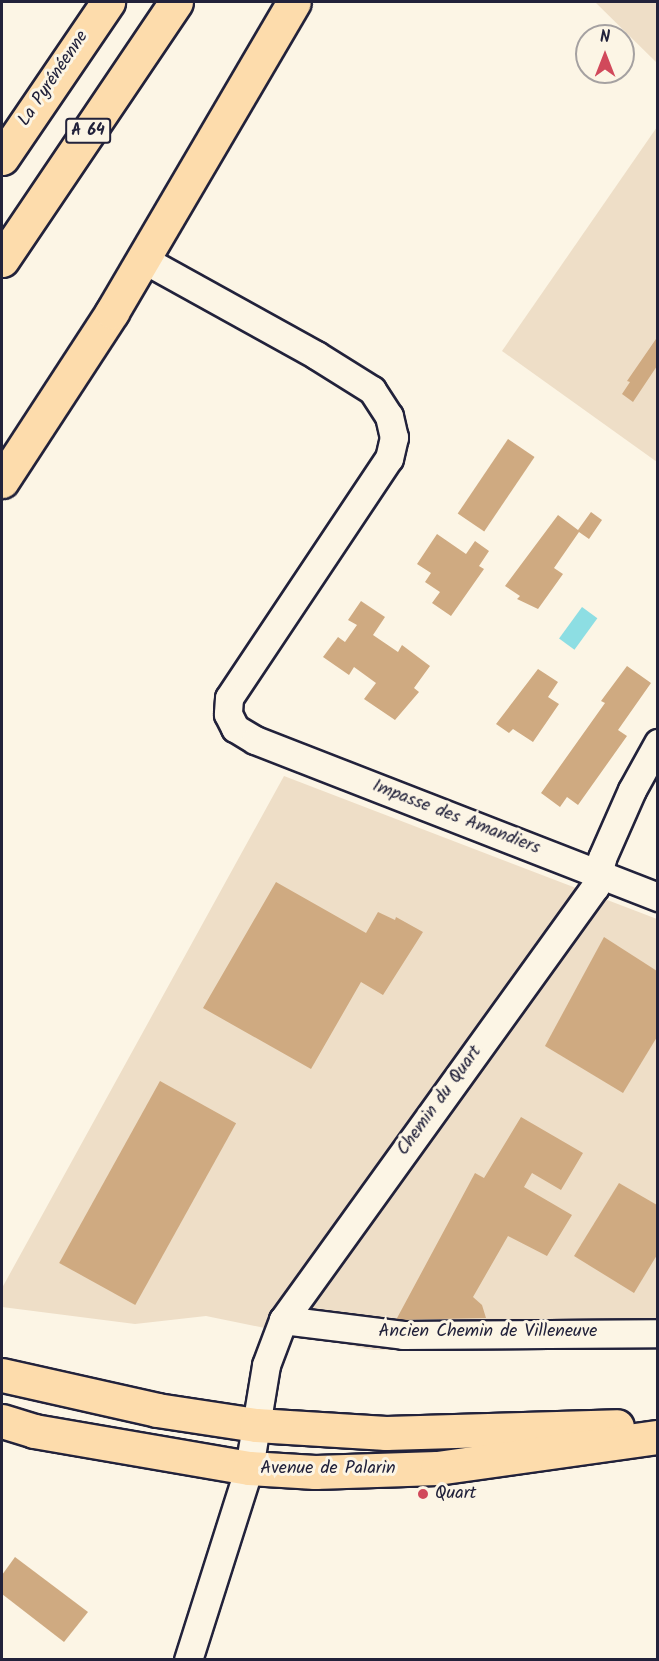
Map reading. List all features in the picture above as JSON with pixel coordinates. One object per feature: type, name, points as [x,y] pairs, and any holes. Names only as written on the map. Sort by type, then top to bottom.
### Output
[{"type":"main road","name":"La Pyrénéenne","points":[[2,158],[108,2]]},
{"type":"main road","name":"A 64","points":[[2,260],[176,2]]},
{"type":"main road","points":[[2,481],[106,321],[294,2]]},
{"type":"main road","name":"Avenue de Palarin","points":[[2,1375],[157,1410],[256,1425],[386,1433],[657,1425]]},
{"type":"main road","name":"Avenue de Palarin","points":[[2,1421],[34,1431],[249,1468],[315,1472],[437,1468],[657,1437]]},
{"type":"street","name":"Impasse des Amandiers","points":[[143,259],[372,390],[389,416],[394,437],[389,458],[229,698],[228,714],[235,728],[255,740],[657,897]]},
{"type":"street","name":"Chemin du Quart","points":[[188,1659],[249,1468],[266,1365],[283,1320],[595,887],[602,858],[632,790],[657,743]]},
{"type":"street","name":"Ancien Chemin de Villeneuve","points":[[283,1320],[403,1335],[657,1333]]},
{"type":"shaded area","points":[[595,2],[657,2],[657,63],[635,41],[635,24],[617,24]]},
{"type":"shaded area","points":[[657,127],[657,462],[502,351]]},
{"type":"shaded area","points":[[284,776],[657,919],[657,1346],[373,1350],[206,1316],[135,1324],[2,1307],[2,1288]]},
{"type":"water","points":[[582,607],[597,618],[574,650],[559,639]]},
{"type":"building","points":[[656,339],[657,366],[633,402],[622,394],[630,382],[627,381]]},
{"type":"building","points":[[508,439],[535,457],[484,532],[458,514]]},
{"type":"building","points":[[591,512],[602,520],[589,539],[579,532],[554,568],[563,574],[538,609],[517,599],[520,596],[505,586],[558,515],[578,530]]},
{"type":"building","points":[[437,534],[466,554],[475,541],[489,551],[479,566],[484,569],[451,616],[432,603],[440,592],[425,582],[431,573],[417,564]]},
{"type":"building","points":[[361,601],[385,617],[373,635],[398,652],[402,645],[430,666],[414,688],[419,692],[395,720],[364,699],[376,683],[354,667],[349,675],[323,657],[338,637],[345,642],[357,625],[348,620]]},
{"type":"building","points":[[627,666],[651,683],[618,730],[627,736],[578,805],[567,797],[560,807],[541,793],[605,703],[601,701]]},
{"type":"building","points":[[538,669],[558,682],[548,697],[559,704],[533,742],[513,729],[509,733],[496,724]]},
{"type":"building","points":[[276,882],[366,933],[378,912],[395,920],[396,917],[423,932],[383,995],[361,982],[311,1069],[203,1008]]},
{"type":"building","points":[[604,937],[657,971],[657,1037],[623,1093],[545,1046]]},
{"type":"building","points":[[160,1081],[236,1123],[135,1305],[59,1263]]},
{"type":"building","points":[[521,1117],[583,1153],[561,1190],[532,1173],[524,1187],[572,1215],[547,1256],[508,1236],[473,1297],[482,1305],[486,1318],[396,1320],[475,1173],[484,1178]]},
{"type":"building","points":[[619,1183],[657,1205],[657,1255],[634,1293],[574,1256]]},
{"type":"building","points":[[15,1557],[88,1612],[64,1642],[2,1594],[2,1575]]},
{"type":"place","name":"Quart","points":[[423,1494]]}]
